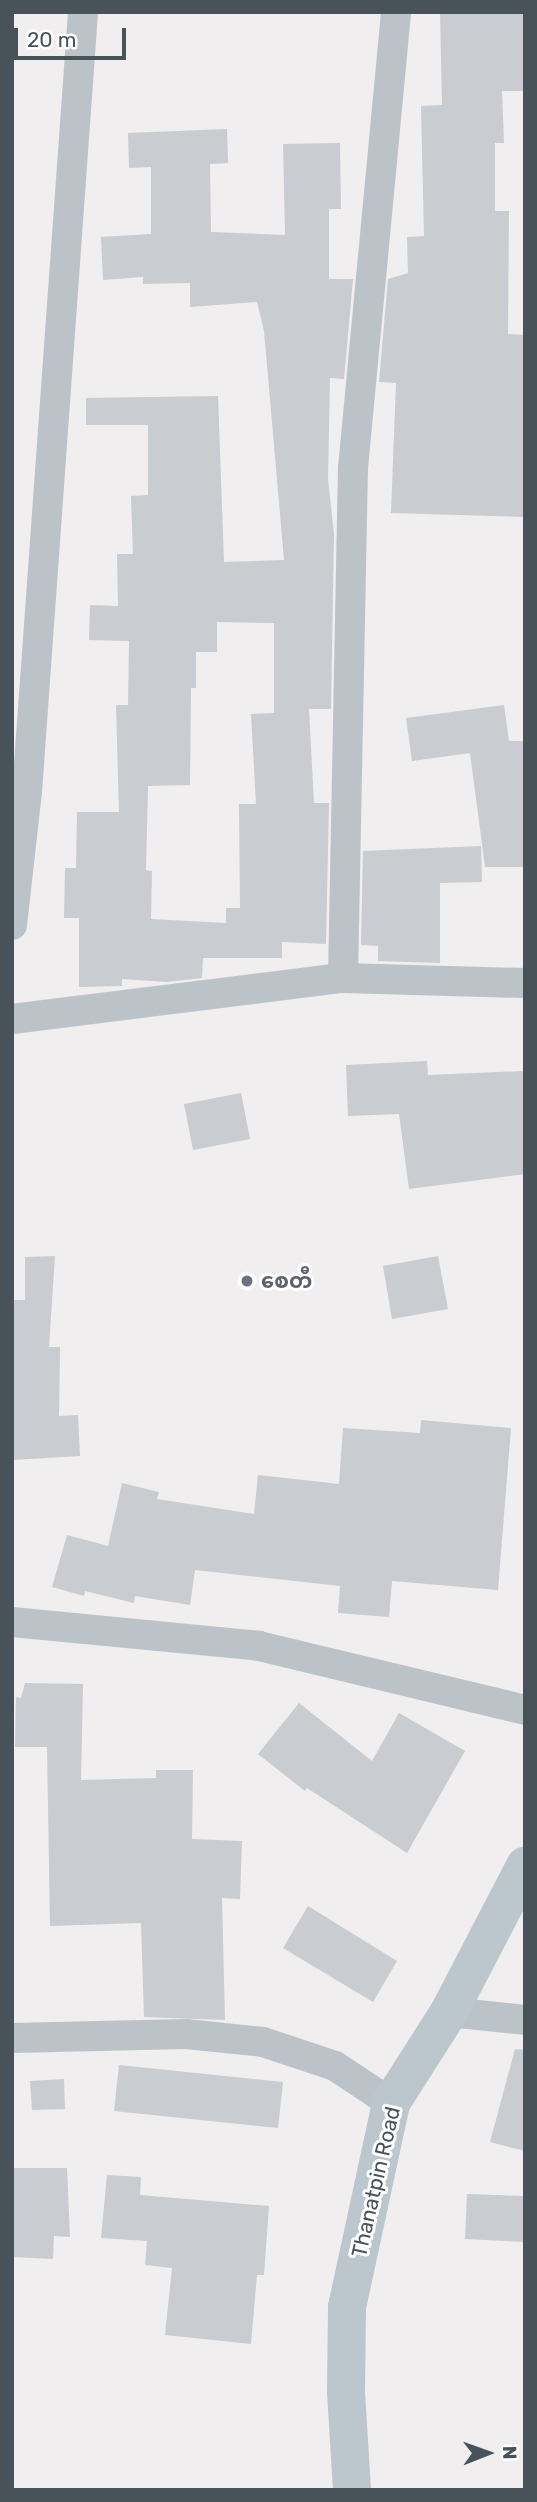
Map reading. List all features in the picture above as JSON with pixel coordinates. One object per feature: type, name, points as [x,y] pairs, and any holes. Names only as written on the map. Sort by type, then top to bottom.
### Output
[{"type":"main road","name":"Thanatpin Road","points":[[352,2490],[346,2391],[347,2307],[391,2104],[449,2012],[525,1866]]},
{"type":"street","points":[[12,925],[27,792],[83,12]]},
{"type":"street","points":[[343,978],[353,468],[396,12]]},
{"type":"street","points":[[12,1019],[343,978],[525,983]]},
{"type":"street","points":[[12,1622],[260,1646],[525,1710]]},
{"type":"street","points":[[449,2012],[525,2020]]},
{"type":"street","points":[[12,2038],[186,2034],[263,2042],[335,2066],[391,2104]]},
{"type":"building","points":[[440,12],[525,12],[525,91],[502,91],[504,143],[495,143],[495,211],[509,211],[508,334],[525,335],[525,517],[391,513],[396,383],[379,382],[388,279],[408,273],[407,237],[424,236],[421,106],[442,105]]},
{"type":"building","points":[[227,129],[228,163],[210,164],[211,232],[285,235],[283,144],[340,143],[341,209],[329,209],[329,279],[353,279],[344,379],[330,378],[328,479],[334,534],[331,709],[309,709],[314,803],[329,803],[326,944],[282,942],[282,958],[203,958],[202,978],[167,982],[122,979],[122,986],[79,987],[79,918],[64,918],[65,868],[76,868],[77,812],[119,812],[116,705],[128,705],[129,641],[89,640],[90,605],[118,606],[117,554],[133,554],[131,496],[148,495],[148,425],[86,425],[86,398],[218,396],[224,562],[284,560],[264,331],[257,302],[190,307],[190,283],[143,284],[143,277],[103,280],[101,237],[151,234],[151,167],[129,168],[128,133]],"holes":[[[217,622],[274,623],[274,713],[251,714],[256,804],[239,804],[240,908],[226,908],[226,923],[151,919],[152,871],[146,870],[148,786],[190,785],[191,688],[196,688],[196,652],[217,652]]]},
{"type":"building","points":[[504,705],[509,741],[525,741],[525,867],[485,867],[470,753],[412,761],[406,718]]},
{"type":"building","points":[[481,846],[482,882],[440,883],[440,963],[378,961],[378,946],[361,945],[363,851]]},
{"type":"building","points":[[427,1061],[428,1075],[525,1071],[525,1174],[409,1189],[399,1114],[348,1116],[346,1065]]},
{"type":"building","points":[[241,1093],[250,1139],[193,1150],[184,1104]]},
{"type":"building","points":[[55,1256],[49,1347],[60,1347],[59,1416],[78,1415],[80,1456],[12,1460],[14,1300],[25,1300],[25,1257]]},
{"type":"building","points":[[438,1256],[448,1309],[392,1319],[383,1266]]},
{"type":"building","points":[[421,1420],[511,1428],[498,1590],[392,1581],[389,1617],[338,1613],[340,1586],[195,1570],[190,1605],[135,1596],[134,1603],[85,1591],[84,1596],[52,1587],[67,1535],[108,1546],[122,1483],[159,1492],[157,1499],[254,1514],[258,1475],[339,1484],[343,1428],[420,1433]]},
{"type":"building","points":[[25,1683],[83,1684],[81,1780],[156,1778],[156,1770],[193,1770],[192,1839],[242,1841],[240,1899],[222,1898],[225,2020],[144,2017],[141,1923],[50,1926],[47,1747],[15,1747],[16,1697],[21,1698]]},
{"type":"building","points":[[299,1703],[372,1761],[399,1713],[465,1751],[407,1853],[307,1788],[305,1791],[258,1754]]},
{"type":"building","points":[[308,1906],[397,1961],[373,2002],[283,1948]]},
{"type":"building","points":[[515,2049],[525,2050],[525,2151],[490,2142]]},
{"type":"building","points":[[119,2065],[283,2082],[278,2128],[114,2111]]},
{"type":"building","points":[[64,2079],[65,2109],[32,2110],[30,2081]]},
{"type":"building","points":[[12,2168],[67,2168],[70,2237],[54,2236],[53,2259],[12,2257]]},
{"type":"building","points":[[107,2175],[141,2177],[140,2195],[269,2206],[264,2275],[257,2275],[251,2344],[165,2335],[172,2268],[145,2265],[147,2241],[101,2238]]},
{"type":"building","points":[[467,2194],[525,2196],[525,2242],[465,2239]]},
{"type":"place","name":"စေတီ","points":[[247,1281]]}]
